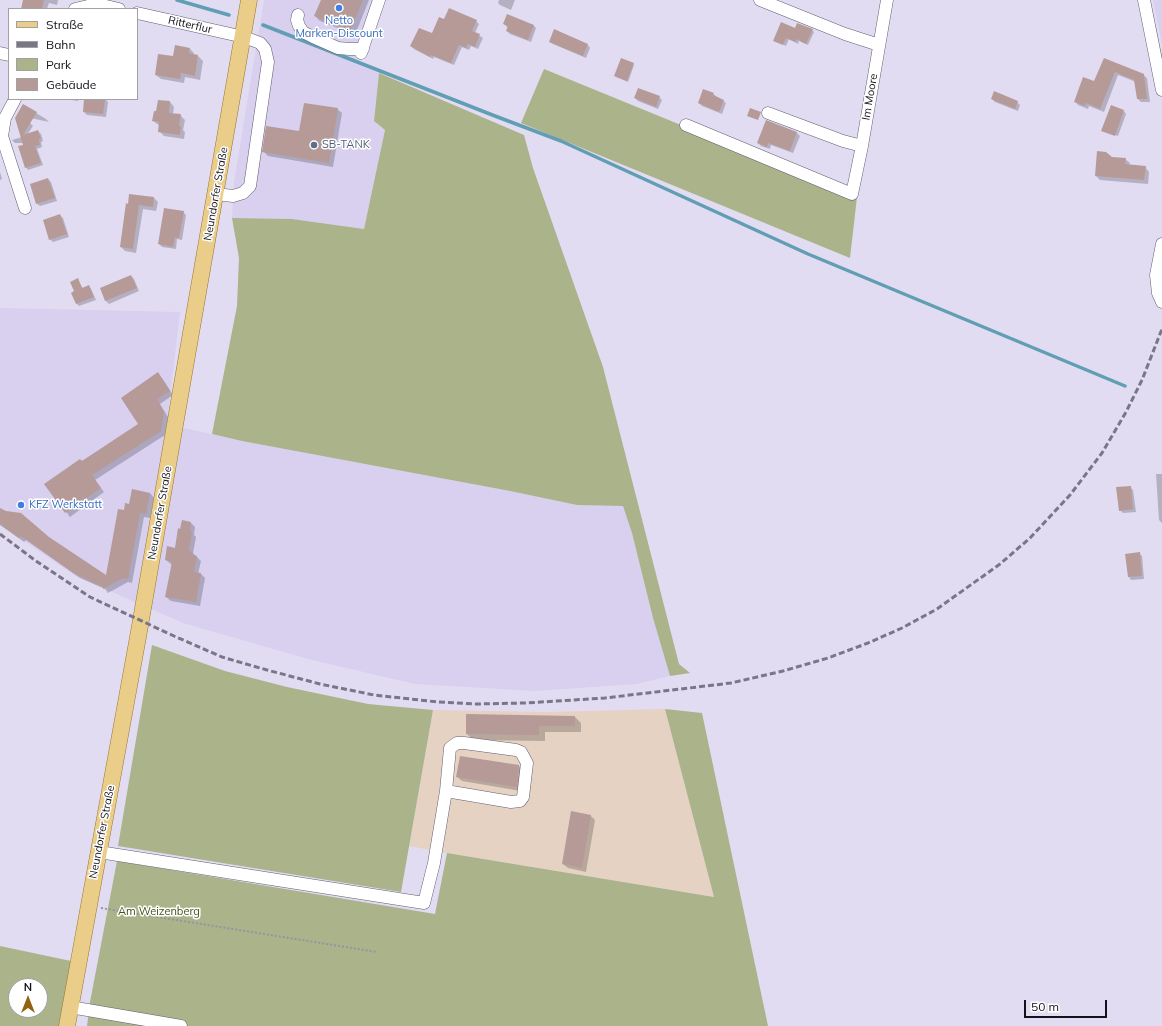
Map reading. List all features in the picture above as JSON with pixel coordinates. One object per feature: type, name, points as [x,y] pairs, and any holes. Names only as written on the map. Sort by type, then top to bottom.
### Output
[{"type":"main road","name":"Neundorfer Straße","points":[[67,1026],[138,637],[244,37],[249,0]]},
{"type":"street","points":[[298,15],[297,20],[303,32],[338,48],[362,51],[379,0]]},
{"type":"street","points":[[760,0],[845,34],[879,45]]},
{"type":"street","name":"Im Moore","points":[[686,125],[852,194],[862,146],[887,0]]},
{"type":"street","points":[[1144,0],[1162,90]]},
{"type":"street","points":[[79,8],[97,4],[115,8]]},
{"type":"street","name":"Ritterflur","points":[[138,13],[244,37],[260,43],[265,49],[268,62],[250,186],[244,193],[233,196],[216,194]]},
{"type":"street","points":[[14,100],[5,118],[2,136],[25,208]]},
{"type":"street","points":[[768,113],[843,141],[862,146]]},
{"type":"street","points":[[1162,244],[1156,275],[1158,293],[1162,302]]},
{"type":"street","points":[[99,852],[424,903],[434,863],[446,791],[450,748],[457,743],[516,750],[521,752],[527,763],[523,797],[520,800],[511,802],[446,791]]},
{"type":"street","points":[[70,1007],[181,1026]]},
{"type":"path","points":[[89,905],[377,952]]},
{"type":"shaded area","points":[[264,0],[375,0],[354,63],[379,73],[374,121],[385,130],[364,229],[292,219],[232,218],[234,182]]},
{"type":"shaded area","points":[[1153,0],[1162,0],[1162,46],[1160,34]]},
{"type":"shaded area","points":[[0,308],[180,312],[167,424],[242,441],[577,505],[623,506],[632,533],[653,618],[670,676],[637,684],[534,691],[415,684],[308,659],[183,623],[74,575],[0,525]]},
{"type":"shaded area","points":[[665,709],[714,897],[409,846],[433,710],[546,712]]},
{"type":"green space","points":[[544,69],[857,197],[850,258],[521,123]]},
{"type":"green space","points":[[379,73],[524,135],[533,168],[603,367],[679,664],[690,673],[670,676],[653,618],[632,533],[623,506],[577,505],[212,434],[237,306],[239,258],[232,218],[292,219],[364,229],[385,130],[374,121]]},
{"type":"green space","points":[[152,645],[225,671],[287,687],[368,704],[433,710],[401,892],[118,846]]},
{"type":"green space","name":"Am Weizenberg","points":[[665,709],[702,713],[768,1026],[87,1026],[90,1002],[117,861],[435,914],[447,853],[714,897]]},
{"type":"green space","points":[[0,946],[71,961],[61,1026],[0,1026]]},
{"type":"building","points":[[23,0],[44,0],[42,8],[21,8]]},
{"type":"building","name":"Netto Marken-Discount","points":[[321,0],[363,0],[350,31],[314,16]]},
{"type":"building","points":[[449,8],[477,20],[472,31],[480,34],[475,47],[468,44],[466,48],[459,45],[451,63],[431,55],[430,57],[410,46],[419,28],[432,33],[439,17],[444,19]]},
{"type":"building","points":[[507,14],[534,25],[528,40],[506,31],[508,26],[503,24]]},
{"type":"building","points":[[781,22],[795,28],[797,23],[813,29],[806,44],[797,39],[795,42],[786,38],[783,45],[773,41]]},
{"type":"building","points":[[554,29],[588,44],[583,56],[549,42]]},
{"type":"building","points":[[175,45],[190,48],[189,53],[198,55],[195,76],[181,73],[180,79],[155,75],[158,54],[173,56]]},
{"type":"building","points":[[621,58],[634,63],[627,81],[614,76]]},
{"type":"building","points":[[1104,58],[1144,74],[1147,99],[1137,99],[1134,80],[1115,72],[1100,109],[1086,103],[1085,106],[1074,102],[1083,77],[1094,81]]},
{"type":"building","points":[[638,88],[660,96],[656,107],[634,98]]},
{"type":"building","points":[[703,89],[714,93],[713,95],[724,100],[719,112],[698,103]]},
{"type":"building","points":[[994,91],[1018,101],[1015,109],[991,99]]},
{"type":"building","points":[[84,100],[105,100],[103,114],[83,112]]},
{"type":"building","points":[[158,100],[170,101],[169,113],[181,114],[179,126],[181,126],[180,135],[158,132],[159,122],[152,121]]},
{"type":"building","name":"SB-TANK","points":[[304,103],[338,108],[329,163],[262,152],[266,126],[299,131]]},
{"type":"building","points":[[23,104],[37,112],[23,135],[38,130],[41,139],[39,139],[40,145],[35,146],[41,163],[25,168],[18,146],[23,145],[15,118]]},
{"type":"building","points":[[1111,105],[1124,110],[1115,136],[1101,131]]},
{"type":"building","points":[[750,108],[761,112],[758,120],[747,116]]},
{"type":"building","points":[[766,120],[797,132],[790,151],[768,143],[767,147],[757,143]]},
{"type":"building","points":[[1097,151],[1106,152],[1112,157],[1126,158],[1125,164],[1146,166],[1144,180],[1095,176]]},
{"type":"building","points":[[48,178],[55,198],[36,204],[30,184]]},
{"type":"building","points":[[129,194],[154,197],[153,207],[139,205],[133,249],[120,247],[126,203],[128,204]]},
{"type":"building","points":[[164,208],[184,211],[179,238],[175,237],[173,247],[158,244]]},
{"type":"building","points":[[60,214],[67,234],[49,240],[43,220]]},
{"type":"building","points":[[131,275],[137,288],[105,301],[100,288]]},
{"type":"building","points":[[78,278],[82,288],[89,285],[94,297],[76,304],[71,293],[74,291],[70,282]]},
{"type":"building","points":[[158,372],[170,391],[157,399],[164,412],[161,431],[92,475],[101,488],[65,513],[44,484],[80,459],[82,461],[138,424],[121,398]]},
{"type":"building","points":[[1131,486],[1133,509],[1119,511],[1116,487]]},
{"type":"building","points":[[132,489],[150,493],[146,514],[140,513],[128,579],[123,578],[103,589],[103,587],[75,574],[21,536],[19,538],[0,524],[0,508],[6,511],[21,513],[49,537],[106,575],[118,509],[124,510],[125,503],[129,504]]},
{"type":"building","points":[[182,520],[191,522],[190,531],[192,532],[189,551],[193,552],[192,555],[197,556],[194,572],[201,573],[196,602],[165,597],[172,562],[165,560],[167,546],[175,548],[178,528],[180,529]]},
{"type":"building","points":[[1140,552],[1142,576],[1128,577],[1125,554]]},
{"type":"building","points":[[466,714],[575,716],[575,726],[539,726],[539,735],[466,734]]},
{"type":"building","points":[[460,756],[519,765],[517,787],[456,777]]},
{"type":"building","points":[[571,811],[591,815],[582,868],[562,864]]},
{"type":"waterway","points":[[177,0],[229,15]]},
{"type":"waterway","points":[[263,25],[561,141],[808,254],[1125,386]]},
{"type":"railway","points":[[0,534],[36,561],[90,597],[222,657],[320,684],[374,695],[438,702],[476,704],[526,703],[605,698],[731,683],[783,671],[828,658],[902,628],[937,609],[1000,564],[1030,538],[1070,495],[1102,453],[1126,412],[1142,380],[1162,329]]},
{"type":"place","name":"Netto Marken-Discount","points":[[339,8]]},
{"type":"place","name":"SB-TANK","points":[[314,145]]},
{"type":"place","name":"KFZ Werkstatt","points":[[21,505]]}]
